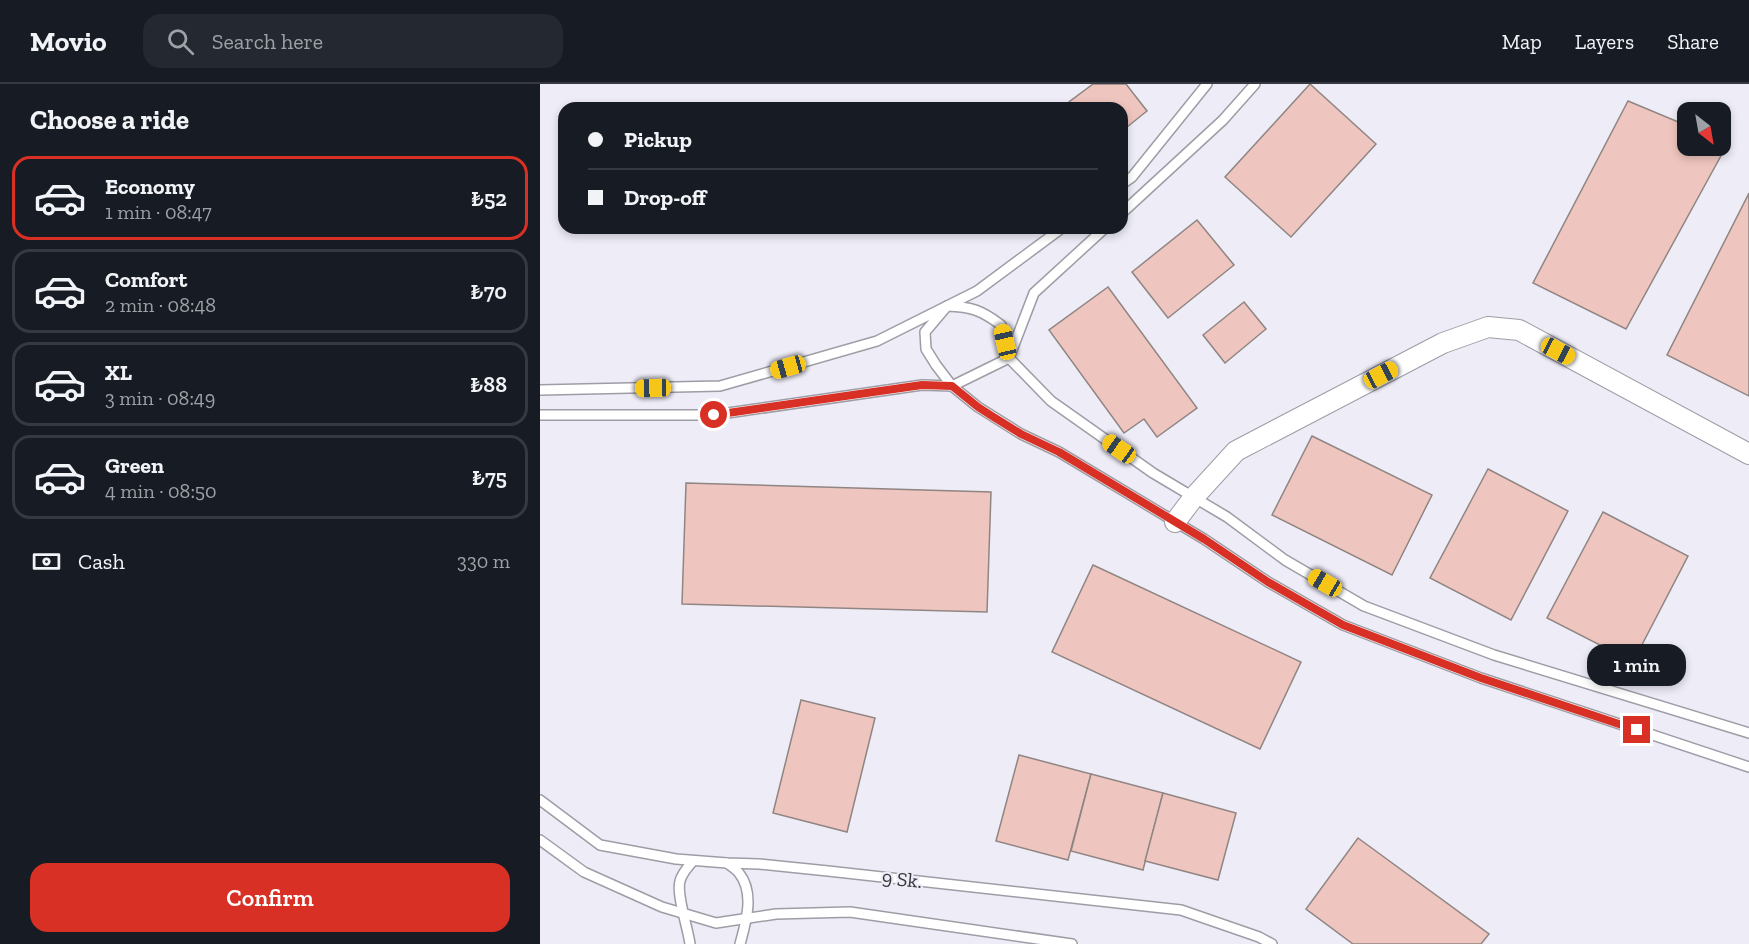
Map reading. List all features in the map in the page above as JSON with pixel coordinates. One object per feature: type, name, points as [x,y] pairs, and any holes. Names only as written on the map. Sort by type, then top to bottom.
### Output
[{"type":"street","points":[[1175,522],[1194,497],[1236,451],[1443,343],[1488,327],[1519,330],[1749,454]]},
{"type":"lane","points":[[1128,180],[1207,84]]},
{"type":"lane","points":[[1128,207],[1223,120],[1255,84]]},
{"type":"lane","points":[[540,390],[720,386],[877,341],[977,291],[1054,234]]},
{"type":"lane","points":[[540,415],[714,415],[922,385],[952,386],[1009,358],[1034,293],[1098,234]]},
{"type":"lane","points":[[947,306],[968,307],[986,314],[1001,325],[1009,358],[1051,401],[1153,473],[1227,517],[1285,560],[1364,606],[1494,655],[1749,733]]},
{"type":"lane","points":[[947,306],[925,332],[926,349],[952,386],[986,413],[1021,434],[1059,452],[1175,522],[1268,582],[1343,625],[1481,678],[1749,767]]},
{"type":"lane","name":"9 Sk.","points":[[540,800],[600,845],[693,861],[828,870],[1181,910],[1259,937],[1272,944]]},
{"type":"lane","name":"9 Sk.","points":[[540,840],[584,872],[662,908],[716,922],[776,914],[850,912],[1072,944]]},
{"type":"lane","points":[[690,944],[678,893],[684,871],[693,861]]},
{"type":"lane","points":[[727,863],[739,873],[747,887],[747,918],[740,944]]},
{"type":"building","points":[[1093,84],[1126,84],[1147,111],[1128,126],[1128,102],[1069,102]]},
{"type":"building","points":[[1310,84],[1376,144],[1291,237],[1225,177]]},
{"type":"building","points":[[1628,101],[1677,121],[1677,156],[1721,156],[1626,329],[1533,283]]},
{"type":"building","points":[[1749,193],[1749,396],[1667,355]]},
{"type":"building","points":[[1197,220],[1234,265],[1168,318],[1132,272]]},
{"type":"building","points":[[1108,287],[1197,408],[1157,437],[1144,419],[1124,433],[1049,330]]},
{"type":"building","points":[[1244,302],[1266,329],[1225,363],[1203,335]]},
{"type":"building","points":[[1312,436],[1432,495],[1392,575],[1272,515]]},
{"type":"building","points":[[1488,469],[1568,511],[1511,620],[1430,578]]},
{"type":"building","points":[[686,483],[991,492],[987,612],[682,604]]},
{"type":"building","points":[[1603,512],[1688,556],[1633,662],[1547,618]]},
{"type":"building","points":[[1093,565],[1301,662],[1260,749],[1052,652]]},
{"type":"building","points":[[801,700],[875,718],[847,832],[773,813]]},
{"type":"building","points":[[1019,755],[1091,774],[1068,860],[996,841]]},
{"type":"building","points":[[1091,774],[1163,793],[1143,870],[1071,851]]},
{"type":"building","points":[[1163,793],[1236,813],[1218,880],[1145,861]]},
{"type":"building","points":[[1358,838],[1489,934],[1481,944],[1353,944],[1306,909]]},
{"type":"route","points":[[714,415],[922,385],[952,386],[978,407],[1021,434],[1059,452],[1204,539],[1268,582],[1343,625],[1481,678],[1637,730]]}]
